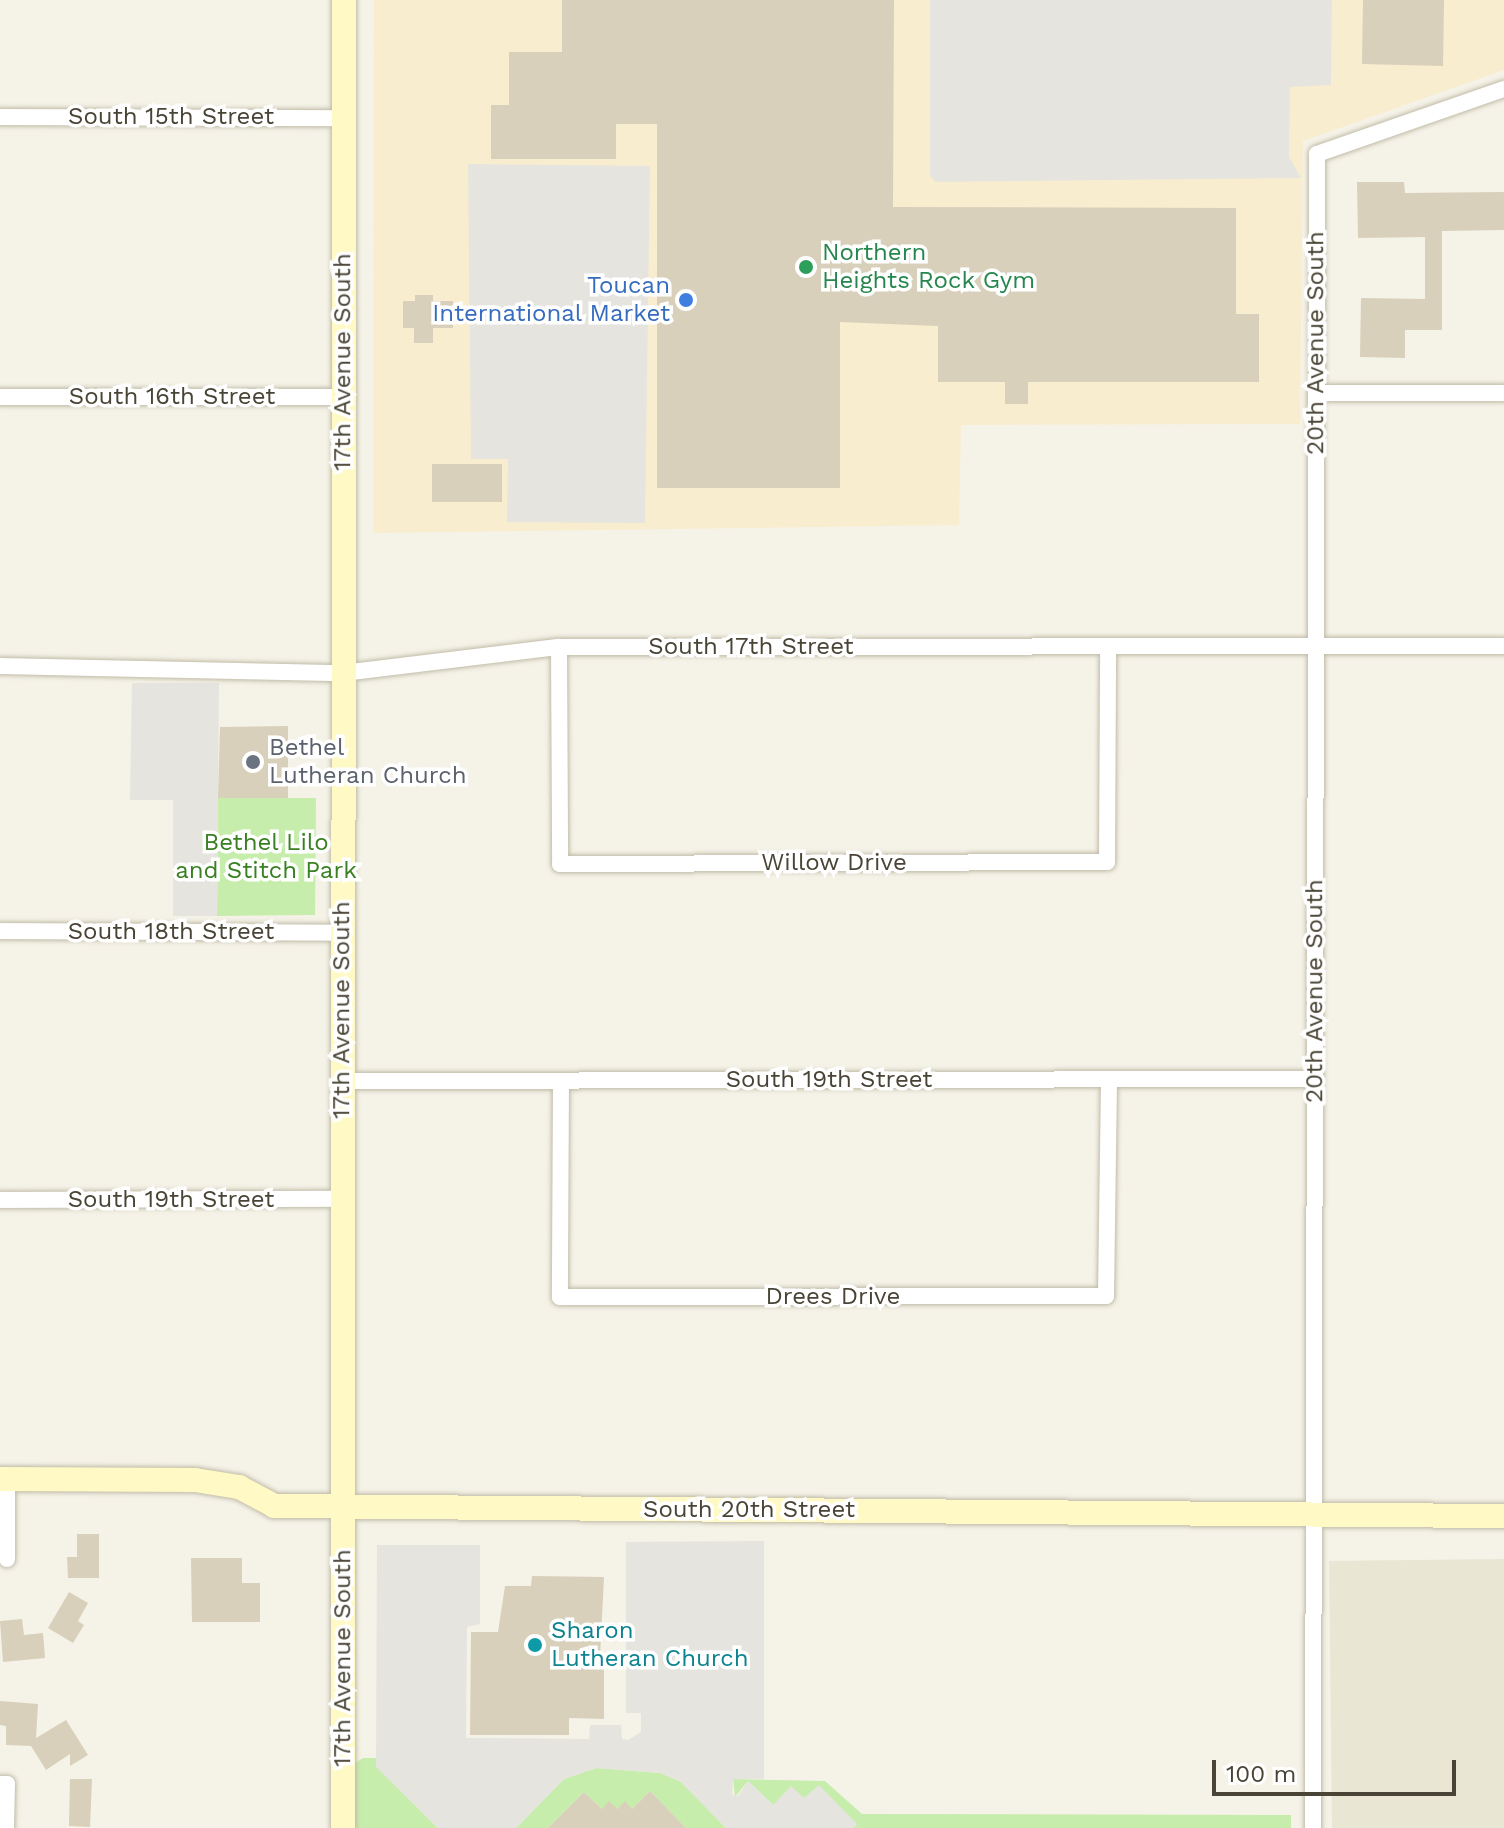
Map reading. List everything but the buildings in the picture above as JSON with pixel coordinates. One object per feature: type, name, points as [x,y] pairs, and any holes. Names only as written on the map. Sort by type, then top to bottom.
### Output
[{"type":"street","name":"17th Avenue South","points":[[343,1828],[344,0]]},
{"type":"street","name":"20th Avenue South","points":[[1313,1828],[1317,154],[1504,89]]},
{"type":"street","name":"South 15th Street","points":[[0,117],[342,118]]},
{"type":"street","points":[[1316,393],[1504,393]]},
{"type":"street","name":"South 16th Street","points":[[0,397],[344,397]]},
{"type":"street","name":"South 17th Street","points":[[0,666],[343,673],[559,647],[1504,646]]},
{"type":"street","name":"Willow Drive","points":[[559,647],[560,864],[1107,862],[1108,647]]},
{"type":"street","name":"South 18th Street","points":[[0,931],[342,933]]},
{"type":"street","name":"Drees Drive","points":[[561,1081],[560,1297],[1106,1296],[1109,1079]]},
{"type":"street","name":"South 19th Street","points":[[343,1081],[1314,1079]]},
{"type":"street","name":"South 19th Street","points":[[0,1200],[342,1199]]},
{"type":"street","points":[[4,1479],[7,1559]]},
{"type":"street","name":"South 20th Street","points":[[4,1479],[195,1480],[239,1487],[274,1506],[1504,1516]]},
{"type":"street","points":[[0,1784],[7,1784],[6,1828]]},
{"type":"shaded area","points":[[374,0],[1504,0],[1504,70],[1303,141],[1300,424],[961,425],[959,525],[373,533]]},
{"type":"shaded area","points":[[930,0],[1332,0],[1331,85],[1290,87],[1289,157],[1301,178],[936,182],[930,176]]},
{"type":"shaded area","points":[[468,164],[650,166],[645,523],[507,522],[508,459],[471,459]]},
{"type":"shaded area","points":[[132,683],[219,683],[217,916],[173,916],[173,800],[130,800]]},
{"type":"shaded area","points":[[764,1541],[764,1779],[733,1779],[732,1795],[738,1796],[748,1781],[773,1805],[791,1786],[804,1798],[819,1785],[857,1824],[853,1828],[726,1828],[681,1782],[661,1773],[596,1768],[564,1779],[516,1828],[438,1828],[376,1767],[377,1545],[480,1545],[480,1624],[467,1627],[466,1738],[589,1739],[590,1725],[621,1725],[622,1739],[628,1740],[641,1732],[641,1713],[626,1713],[626,1542]]},
{"type":"shaded area","points":[[1504,1559],[1504,1828],[1332,1828],[1329,1561]]},
{"type":"green space","name":"Bethel Lilo and Stitch Park","points":[[218,798],[316,798],[315,915],[217,916]]},
{"type":"green space","points":[[363,1758],[384,1758],[377,1767],[438,1828],[355,1828],[355,1763]]},
{"type":"green space","points":[[596,1768],[661,1773],[681,1782],[726,1828],[686,1828],[650,1791],[632,1809],[625,1802],[617,1809],[602,1809],[584,1792],[548,1828],[516,1828],[564,1779]]},
{"type":"green space","points":[[733,1779],[825,1781],[862,1814],[1291,1815],[1291,1828],[853,1828],[857,1824],[807,1797],[773,1805],[748,1781],[735,1797]]},
{"type":"place","name":"Northern Heights Rock Gym","points":[[806,267]]},
{"type":"place","name":"Toucan International Market","points":[[686,300]]},
{"type":"place","name":"Bethel Lutheran Church","points":[[253,762]]},
{"type":"place","name":"Sharon Lutheran Church","points":[[535,1645]]}]
